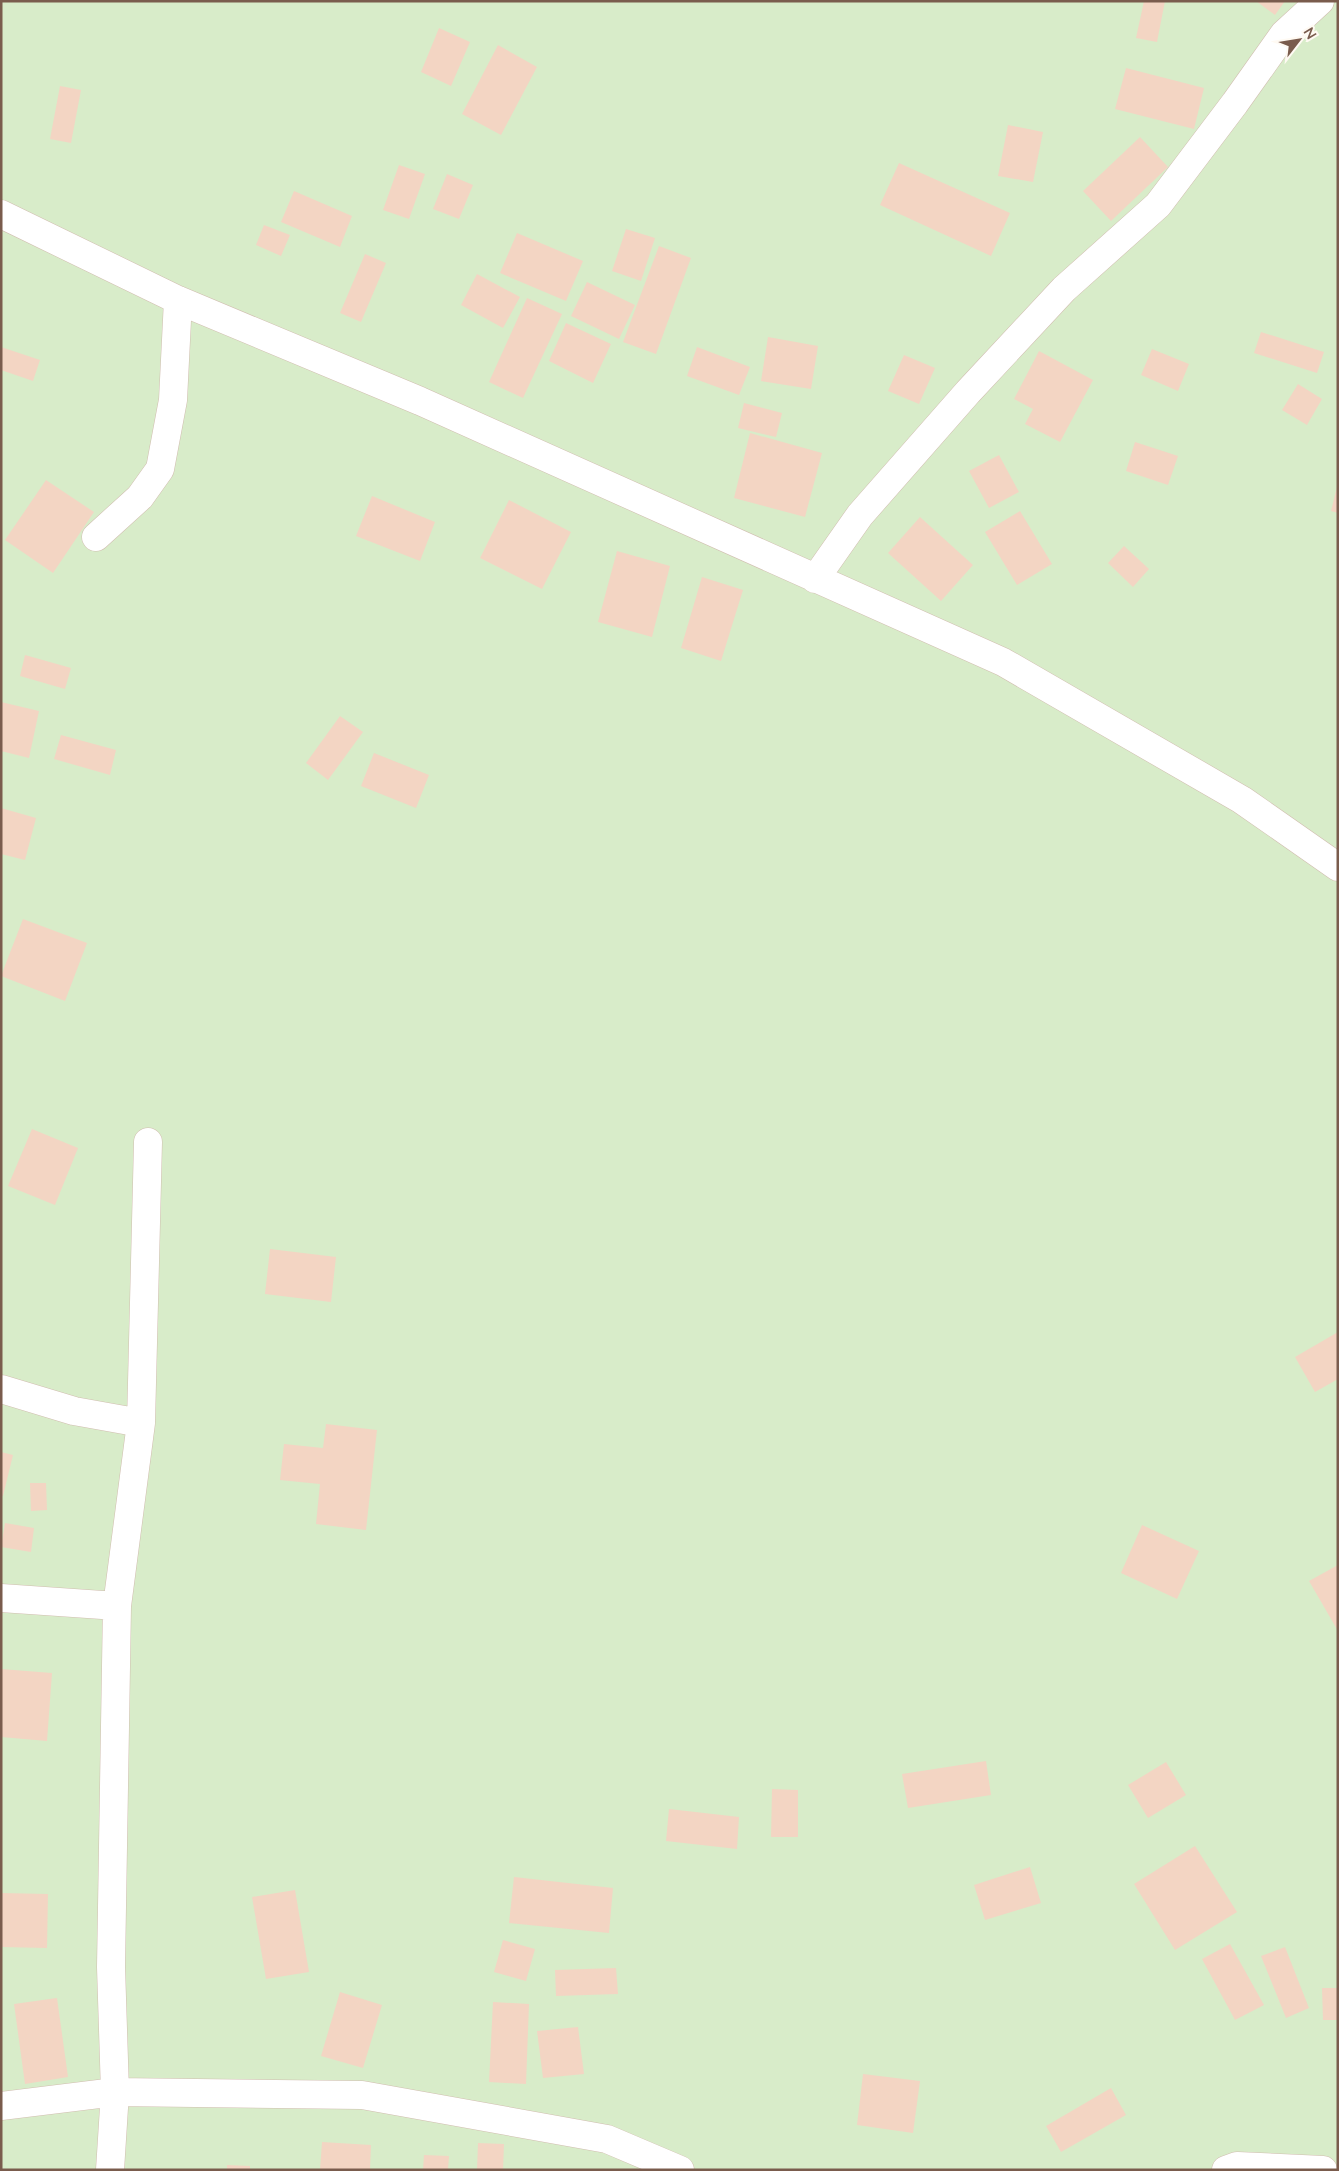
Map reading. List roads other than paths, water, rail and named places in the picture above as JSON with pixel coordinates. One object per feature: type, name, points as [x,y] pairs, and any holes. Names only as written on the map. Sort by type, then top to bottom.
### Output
[{"type":"street","points":[[815,579],[860,515],[968,392],[1064,289],[1158,205],[1284,34],[1320,1]]},
{"type":"street","points":[[1,214],[178,300],[420,401],[1003,662],[1242,800],[1338,867]]},
{"type":"street","points":[[96,537],[140,497],[160,469],[173,400],[178,300]]},
{"type":"street","points":[[110,2170],[114,2092],[111,1967],[117,1606],[141,1423],[148,1142]]},
{"type":"street","points":[[1,1389],[74,1411],[141,1423]]},
{"type":"street","points":[[1,1598],[117,1606]]},
{"type":"street","points":[[1,2106],[114,2092],[362,2095],[608,2139],[680,2170]]},
{"type":"street","points":[[1226,2170],[1237,2166],[1323,2170]]}]
